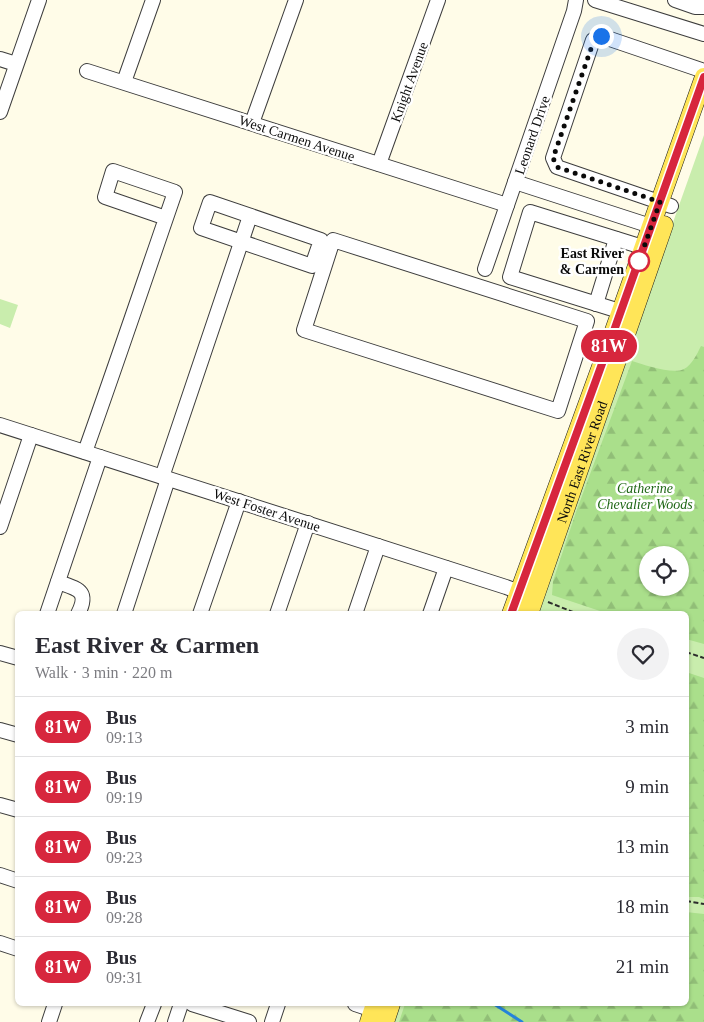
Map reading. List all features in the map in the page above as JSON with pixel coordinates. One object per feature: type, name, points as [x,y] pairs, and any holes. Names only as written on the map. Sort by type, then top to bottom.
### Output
[{"type":"main road","name":"North East River Road","points":[[530,611],[627,314],[650,250],[704,77]]},
{"type":"main road","name":"North East River Road","points":[[665,204],[704,112]]},
{"type":"main road","name":"North East River Road","points":[[516,611],[533,597]]},
{"type":"street","points":[[0,112],[39,0]]},
{"type":"street","points":[[124,82],[153,0]]},
{"type":"street","points":[[252,123],[296,0]]},
{"type":"street","name":"Knight Avenue","points":[[380,164],[438,0]]},
{"type":"street","name":"Leonard Drive","points":[[485,269],[574,11],[576,0]]},
{"type":"street","points":[[595,0],[704,34]]},
{"type":"street","points":[[675,0],[696,7],[704,7]]},
{"type":"street","points":[[665,204],[557,167],[553,158],[594,40],[601,36],[704,71]]},
{"type":"street","points":[[0,59],[16,64]]},
{"type":"street","name":"West Carmen Avenue","points":[[87,71],[507,205]]},
{"type":"street","points":[[85,452],[166,218],[175,192],[113,171],[105,197],[166,218]]},
{"type":"street","points":[[515,182],[657,228]]},
{"type":"street","points":[[210,202],[250,216],[321,240],[312,266],[201,228],[210,202]]},
{"type":"street","points":[[627,314],[510,277],[530,212],[650,250]]},
{"type":"street","points":[[125,611],[165,478],[250,216]]},
{"type":"street","points":[[596,304],[616,239]]},
{"type":"street","points":[[333,240],[586,321],[558,411],[304,330],[333,240]]},
{"type":"street","name":"West Foster Avenue","points":[[0,425],[533,597]]},
{"type":"street","points":[[0,528],[31,435]]},
{"type":"street","points":[[48,611],[100,457]]},
{"type":"street","points":[[201,611],[240,501]]},
{"type":"street","points":[[278,611],[308,523]]},
{"type":"street","points":[[356,611],[378,546]]},
{"type":"street","points":[[431,611],[446,568]]},
{"type":"street","points":[[58,582],[80,592],[83,597],[80,611]]},
{"type":"street","points":[[0,653],[15,657]]},
{"type":"street","points":[[0,730],[15,734]]},
{"type":"street","points":[[0,805],[15,809]]},
{"type":"street","points":[[0,875],[15,880]]},
{"type":"street","points":[[0,944],[15,948]]},
{"type":"street","points":[[49,1022],[54,1006]]},
{"type":"street","points":[[147,1022],[153,1006]]},
{"type":"street","points":[[175,1022],[180,1006]]},
{"type":"street","points":[[206,1006],[249,1022]]},
{"type":"street","points":[[272,1022],[277,1006]]},
{"type":"street","points":[[361,1006],[380,1013]]},
{"type":"path","points":[[533,597],[570,611]]},
{"type":"path","points":[[689,653],[704,658]]},
{"type":"path","points":[[689,902],[704,904]]},
{"type":"green space","points":[[704,135],[704,1022],[392,1022],[397,1006],[689,1006],[689,611],[535,611]]},
{"type":"green space","points":[[0,299],[18,305],[10,328],[0,324]]},
{"type":"green space","name":"Catherine Chevalier Woods","points":[[701,346],[704,347],[704,644],[689,640],[689,611],[600,611],[552,595],[553,581],[576,512],[632,361],[673,371],[679,371],[689,365]]},
{"type":"green space","points":[[689,673],[704,678],[704,899],[689,897]]},
{"type":"green space","points":[[689,912],[704,914],[704,1022],[399,1022],[404,1006],[689,1006]]},
{"type":"waterway","points":[[497,1006],[522,1022]]},
{"type":"bus line","name":"81W","points":[[512,611],[704,77]]},
{"type":"place","name":"East River & Carmen","points":[[639,261]]},
{"type":"route","points":[[601,36],[594,40],[553,158],[557,167],[660,202],[638,264],[639,261]]}]
